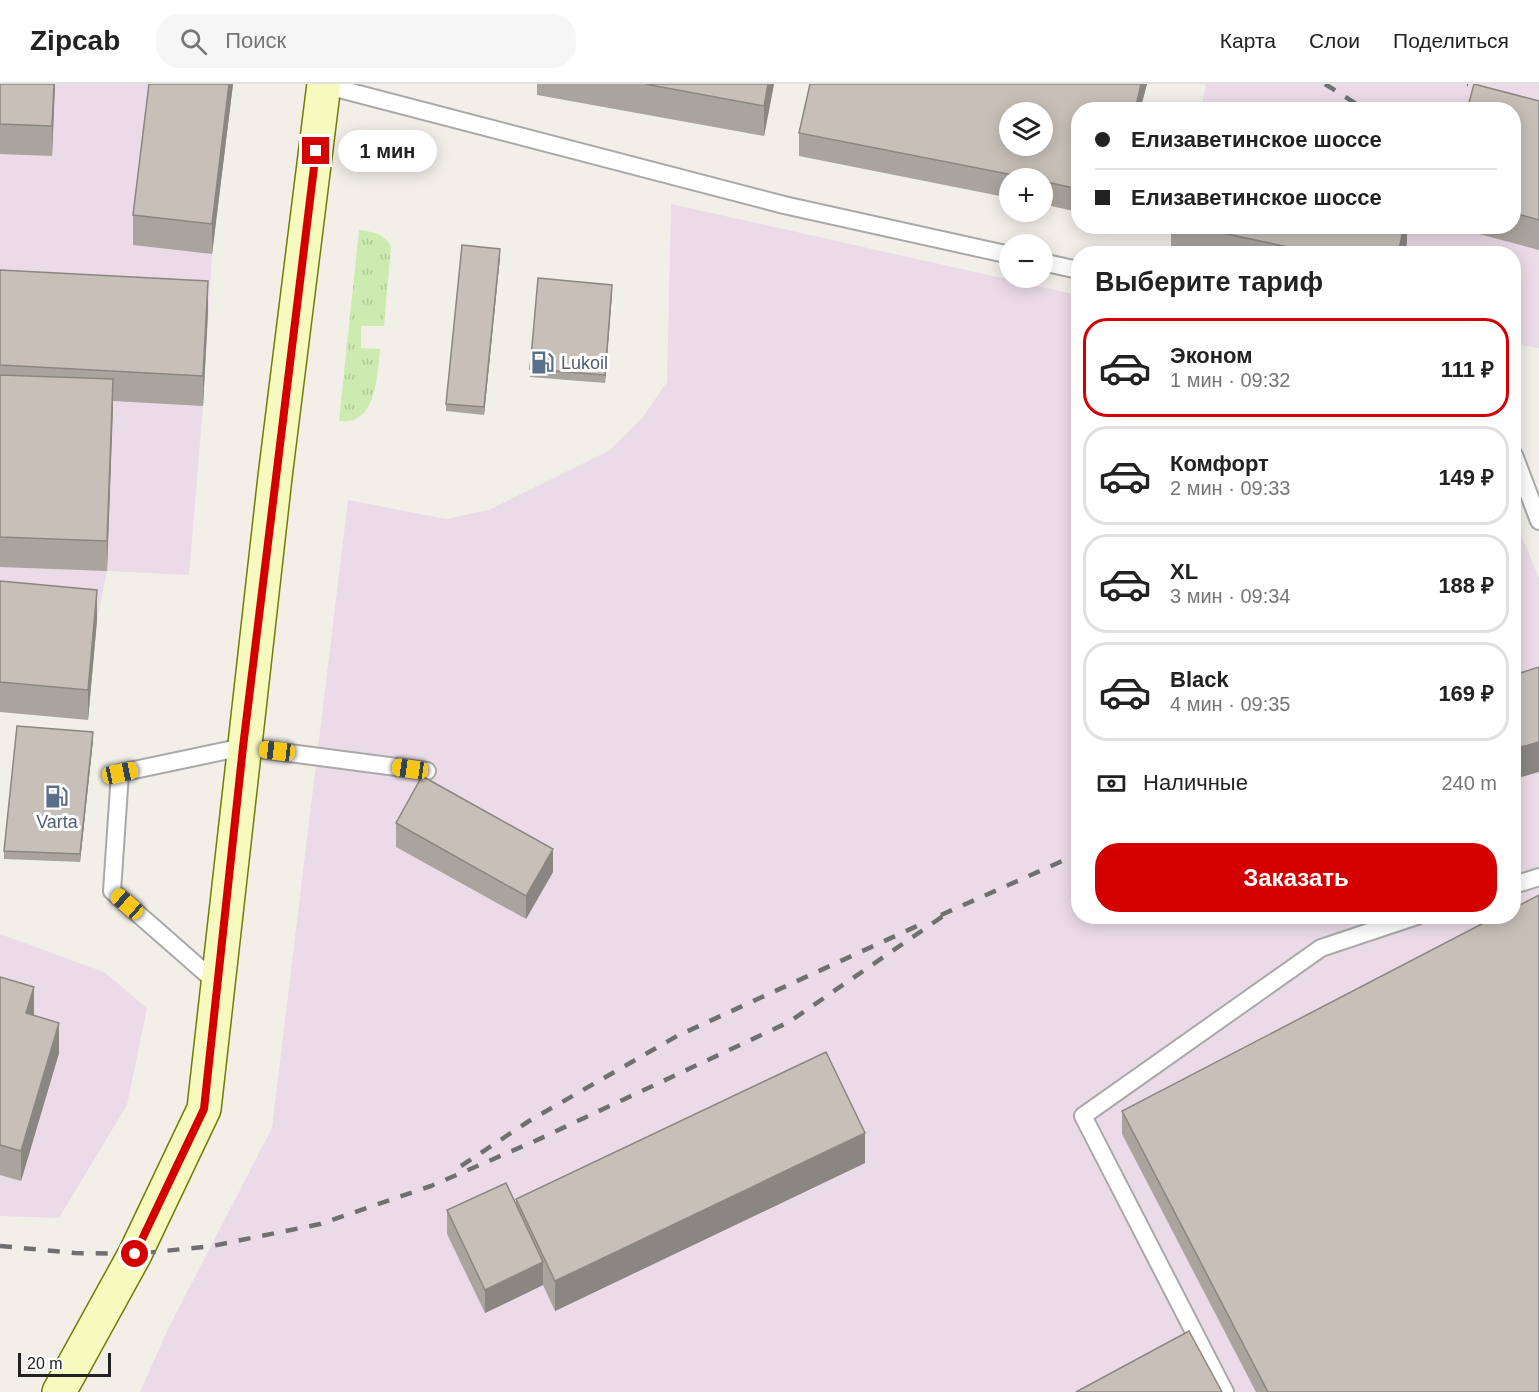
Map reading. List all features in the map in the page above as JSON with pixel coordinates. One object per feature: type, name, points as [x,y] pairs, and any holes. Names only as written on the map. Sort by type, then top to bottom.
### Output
[{"type":"main road","points":[[59,1392],[135,1254],[204,1109],[243,747],[324,85]]},
{"type":"lane","points":[[324,85],[784,205],[999,253]]},
{"type":"lane","points":[[1053,264],[1071,268]]},
{"type":"lane","points":[[1521,473],[1539,521]]},
{"type":"lane","points":[[218,984],[112,891],[120,773],[243,747],[427,771]]},
{"type":"lane","points":[[1521,883],[1539,877]]},
{"type":"lane","points":[[1225,1392],[1083,1116],[1321,948],[1393,924]]},
{"type":"shaded area","points":[[0,84],[233,84],[212,254],[203,406],[189,575],[107,571],[97,620],[0,712]]},
{"type":"shaded area","points":[[1206,84],[1539,84],[1539,348],[1521,345],[1521,246],[1175,246],[1175,234],[1521,234],[1521,102],[1202,102]]},
{"type":"shaded area","points":[[671,204],[999,277],[999,288],[1047,288],[1071,293],[1071,924],[1521,924],[1521,534],[1539,578],[1539,1392],[140,1392],[168,1329],[272,1128],[348,500],[446,519],[489,510],[610,450],[643,417],[667,382]]},
{"type":"shaded area","points":[[0,934],[104,972],[147,1008],[127,1105],[59,1218],[0,1216]]},
{"type":"green space","points":[[359,230],[381,236],[391,246],[384,326],[361,326],[361,348],[380,349],[376,385],[368,408],[361,416],[352,420],[339,421]]},
{"type":"building","points":[[0,84],[54,84],[52,126],[0,124]]},
{"type":"building","points":[[149,84],[229,84],[212,224],[133,215]]},
{"type":"building","points":[[645,84],[768,84],[764,106]]},
{"type":"building","points":[[810,84],[1141,84],[1137,102],[1071,102],[1071,187],[1053,183],[1053,168],[999,168],[999,172],[799,133]]},
{"type":"building","points":[[1474,84],[1539,101],[1539,220],[1521,215],[1521,102],[1469,102]]},
{"type":"building","points":[[1227,234],[1402,234],[1400,246],[1283,246]]},
{"type":"building","points":[[462,245],[500,249],[484,407],[446,404]]},
{"type":"building","points":[[0,270],[208,281],[203,376],[0,365]]},
{"type":"building","points":[[538,278],[612,285],[605,375],[530,369]]},
{"type":"building","points":[[0,375],[113,379],[107,541],[0,537]]},
{"type":"building","points":[[0,581],[97,590],[88,690],[0,682]]},
{"type":"building","points":[[1539,667],[1539,742],[1521,747],[1521,673]]},
{"type":"building","points":[[17,726],[93,732],[80,854],[4,851]]},
{"type":"building","points":[[422,776],[553,849],[526,896],[396,823]]},
{"type":"building","points":[[1539,895],[1539,1392],[1268,1392],[1122,1111],[1482,924],[1521,924],[1521,904]]},
{"type":"building","points":[[0,977],[34,987],[26,1013],[59,1023],[21,1151],[0,1145]]},
{"type":"building","points":[[826,1052],[865,1133],[555,1281],[516,1199]]},
{"type":"building","points":[[506,1183],[543,1262],[485,1290],[447,1210]]},
{"type":"building","points":[[1189,1331],[1222,1392],[1076,1392]]},
{"type":"railway","points":[[1325,84],[1353,102]]},
{"type":"railway","points":[[941,915],[1071,857]]},
{"type":"railway","points":[[0,1246],[75,1253],[135,1254],[212,1246],[320,1224],[431,1186],[535,1141],[789,1022],[949,912]]},
{"type":"railway","points":[[461,1166],[529,1121],[677,1036],[917,926]]},
{"type":"place","name":"Lukoil","points":[[543,363]]},
{"type":"place","name":"Varta","points":[[57,796]]},
{"type":"route","points":[[135,1254],[204,1109],[243,747],[316,151]]}]
